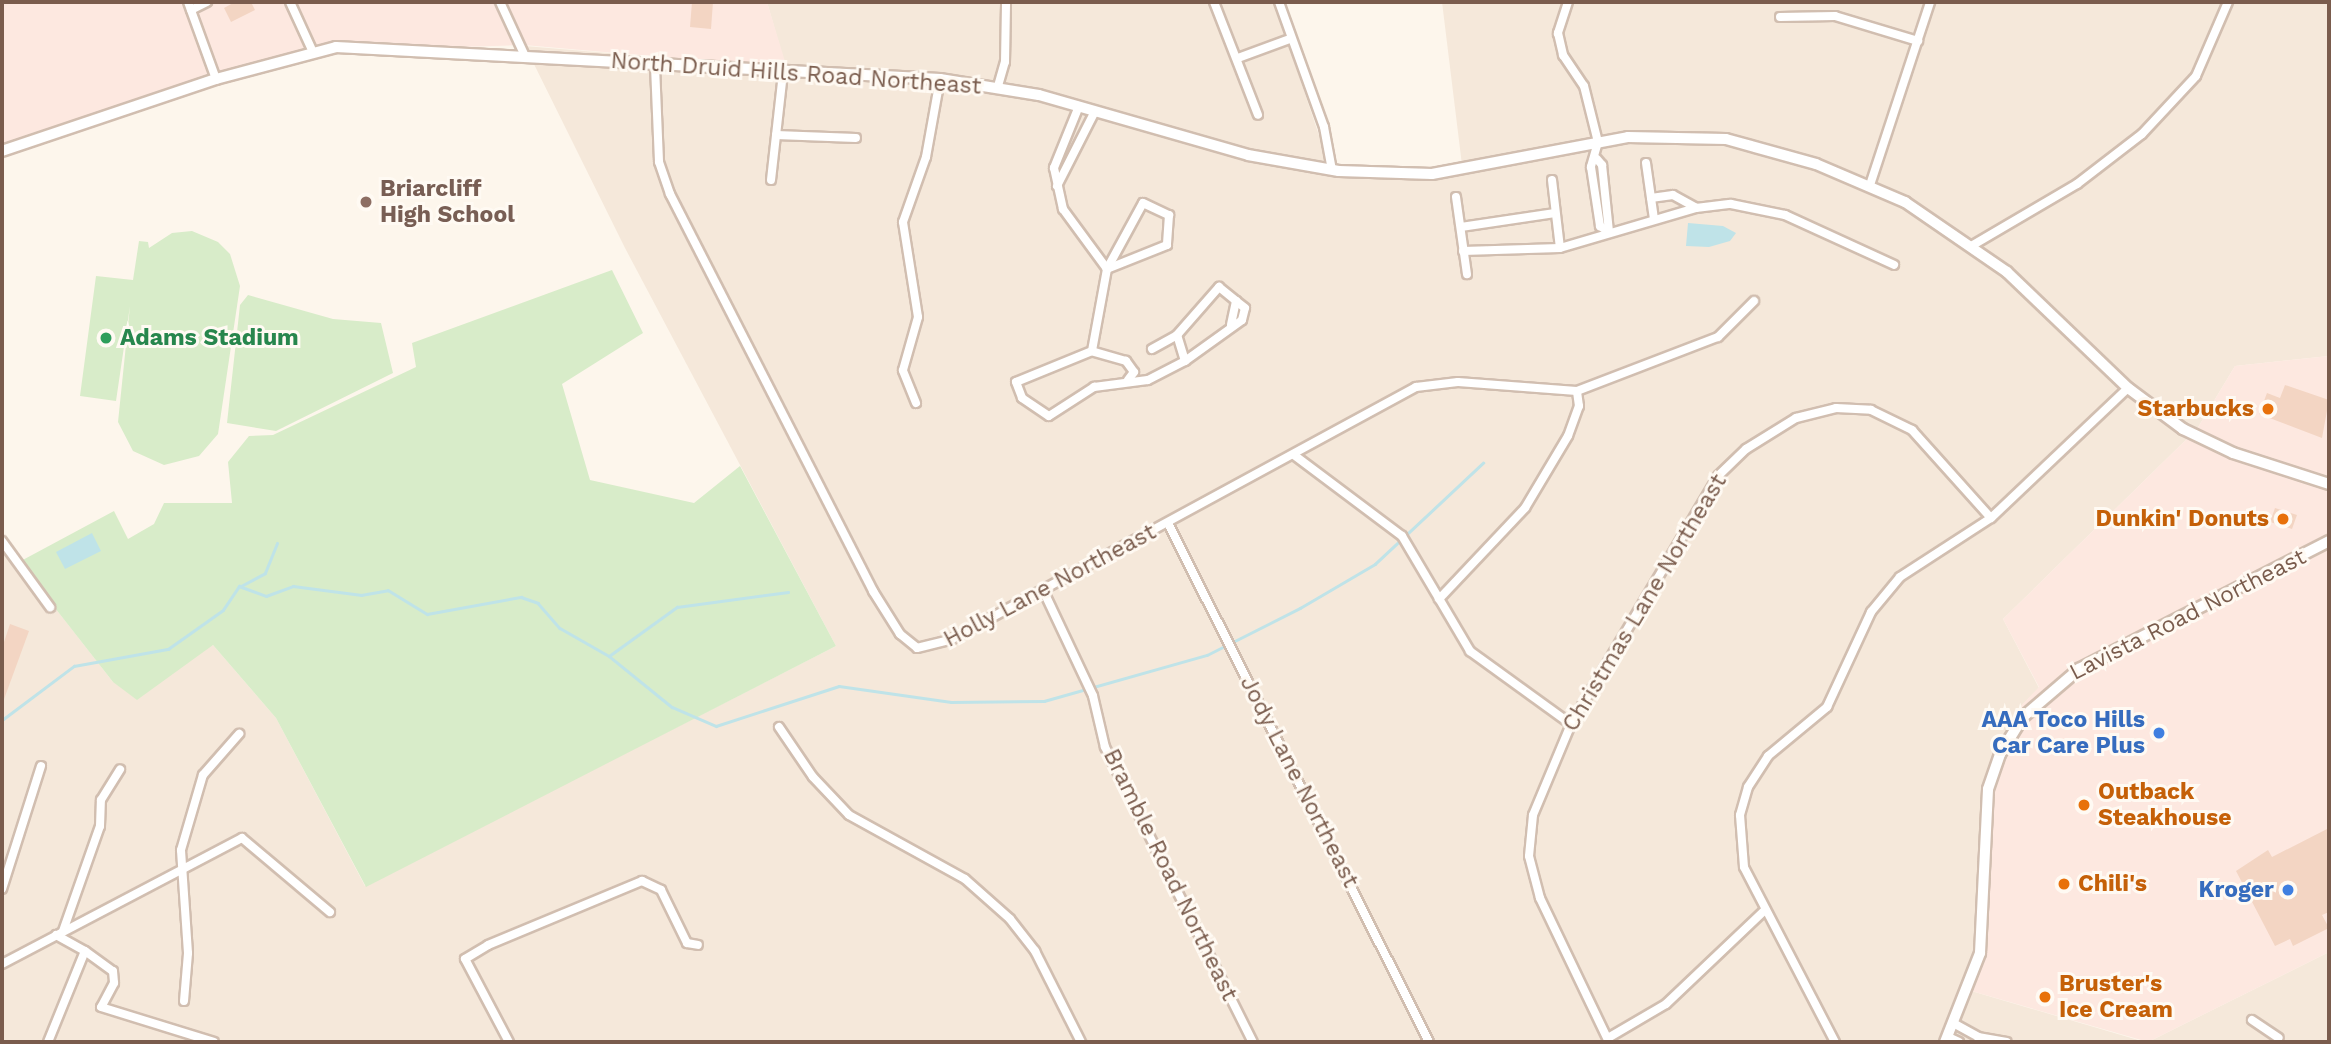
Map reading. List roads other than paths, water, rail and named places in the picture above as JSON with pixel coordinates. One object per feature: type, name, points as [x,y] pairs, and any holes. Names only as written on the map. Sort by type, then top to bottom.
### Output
[{"type":"main road","name":"North Druid Hills Road Northeast","points":[[2,151],[216,79],[312,50],[525,56],[655,66],[940,79],[998,86],[1079,106],[1248,155],[1332,170],[1432,174],[1598,142],[1664,135],[1726,139],[1870,185],[1973,245],[2127,388],[2198,437],[2327,484]]},
{"type":"main road","name":"Lavista Road Northeast","points":[[1947,1040],[1980,953],[1988,789],[2000,754],[2023,717],[2079,668],[2329,543]]},
{"type":"street","points":[[207,2],[190,6],[216,79]]},
{"type":"street","points":[[290,2],[312,50]]},
{"type":"street","points":[[500,2],[525,56]]},
{"type":"street","points":[[998,86],[1005,62],[1006,2]]},
{"type":"street","points":[[1214,2],[1258,115]]},
{"type":"street","points":[[1279,2],[1290,39],[1324,127],[1332,170]]},
{"type":"street","points":[[1568,2],[1558,33],[1563,55],[1584,86],[1598,142],[1597,159],[1607,194],[1609,232]]},
{"type":"street","points":[[1870,185],[1930,2]]},
{"type":"street","points":[[1973,245],[2077,184],[2142,134],[2196,76],[2228,2]]},
{"type":"street","points":[[1780,17],[1835,16],[1918,41]]},
{"type":"street","points":[[1238,58],[1290,39]]},
{"type":"street","name":"Holly Lane Northeast","points":[[655,66],[659,162],[670,194],[873,591],[900,634],[917,648],[937,646],[1432,381],[1577,391]]},
{"type":"street","points":[[771,180],[783,73]]},
{"type":"street","points":[[916,403],[903,370],[918,317],[903,222],[926,157],[940,79]]},
{"type":"street","points":[[1079,106],[1054,168],[1057,186],[1069,221],[1107,269]]},
{"type":"street","points":[[1057,186],[1095,111]]},
{"type":"street","points":[[776,135],[856,138]]},
{"type":"street","points":[[1597,159],[1591,167],[1600,226],[1609,232]]},
{"type":"street","points":[[1646,163],[1654,219]]},
{"type":"street","points":[[1552,180],[1560,248]]},
{"type":"street","points":[[1596,195],[1607,194]]},
{"type":"street","points":[[1651,198],[1673,195],[1696,208]]},
{"type":"street","points":[[1456,197],[1467,274]]},
{"type":"street","points":[[1092,351],[1107,269],[1135,210],[1143,203],[1163,208],[1172,226],[1167,245],[1107,269]]},
{"type":"street","points":[[1463,251],[1560,248],[1696,208],[1731,204],[1786,215],[1894,265]]},
{"type":"street","points":[[1461,227],[1555,213]]},
{"type":"street","points":[[1128,380],[1134,372],[1126,361],[1092,351],[1026,374],[1016,382],[1022,398],[1049,416],[1073,396],[1128,380],[1148,380],[1185,361],[1231,324],[1242,320],[1245,308],[1219,287],[1177,335],[1152,349]]},
{"type":"street","points":[[1440,599],[1525,508],[1568,436],[1579,406],[1577,391],[1718,337],[1754,301]]},
{"type":"street","points":[[1177,335],[1185,361]]},
{"type":"street","points":[[1835,1042],[1744,867],[1740,842],[1748,787],[1768,756],[1827,707],[1871,612],[1900,577],[1991,519],[2127,388]]},
{"type":"street","name":"Christmas Lane Northeast","points":[[1609,1040],[1540,898],[1529,856],[1533,815],[1571,724],[1718,477],[1746,449],[1796,418],[1853,408],[1912,430],[1991,519]]},
{"type":"street","points":[[1294,455],[1385,519],[1414,554],[1470,651],[1571,724]]},
{"type":"street","name":"Jody Lane Northeast","points":[[1168,523],[1429,1042]]},
{"type":"street","points":[[2,541],[50,607]]},
{"type":"street","name":"Bramble Road Northeast","points":[[1043,590],[1093,696],[1105,747],[1253,1042]]},
{"type":"street","points":[[779,727],[813,777],[849,815],[965,879],[1010,919],[1035,951],[1082,1042]]},
{"type":"street","points":[[184,1001],[186,872],[181,850],[195,794],[203,775],[239,734]]},
{"type":"street","points":[[2,889],[41,766]]},
{"type":"street","points":[[60,933],[100,826],[102,800],[120,770]]},
{"type":"street","points":[[2,964],[186,872],[242,838],[330,912]]},
{"type":"street","points":[[509,1042],[465,959],[642,881],[661,890],[687,943],[698,945]]},
{"type":"street","points":[[1609,1040],[1666,1004],[1765,910]]},
{"type":"street","points":[[60,933],[113,971],[114,983],[101,1007],[214,1042]]},
{"type":"street","points":[[48,1042],[85,951]]},
{"type":"street","points":[[2252,1020],[2280,1041]]},
{"type":"street","points":[[1955,1024],[1978,1037],[2007,1042]]},
{"type":"street","points":[[1947,1040],[1959,1042]]},
{"type":"water","points":[[1688,223],[1723,226],[1736,233],[1730,241],[1709,247],[1686,246]]},
{"type":"water","points":[[92,533],[101,551],[65,569],[56,552]]},
{"type":"waterway","points":[[2,720],[74,666],[168,649],[223,610],[239,586],[266,596],[293,586],[361,595],[388,590],[427,614],[521,597],[538,603],[560,628],[609,656],[672,707],[716,726],[839,686],[951,702],[1044,701],[1207,655],[1300,608],[1375,564],[1483,463]]},
{"type":"waterway","points":[[241,586],[265,573],[277,543]]},
{"type":"waterway","points":[[609,656],[677,607],[788,592]]},
{"type":"place","name":"Briarcliff High School","points":[[366,202]]},
{"type":"place","name":"Adams Stadium","points":[[106,338]]},
{"type":"place","name":"Starbucks","points":[[2268,409]]},
{"type":"place","name":"Dunkin' Donuts","points":[[2283,519]]},
{"type":"place","name":"AAA Toco Hills Car Care Plus","points":[[2159,733]]},
{"type":"place","name":"Outback Steakhouse","points":[[2084,805]]},
{"type":"place","name":"Chili's","points":[[2064,884]]},
{"type":"place","name":"Kroger","points":[[2288,890]]},
{"type":"place","name":"Bruster's Ice Cream","points":[[2045,997]]}]
